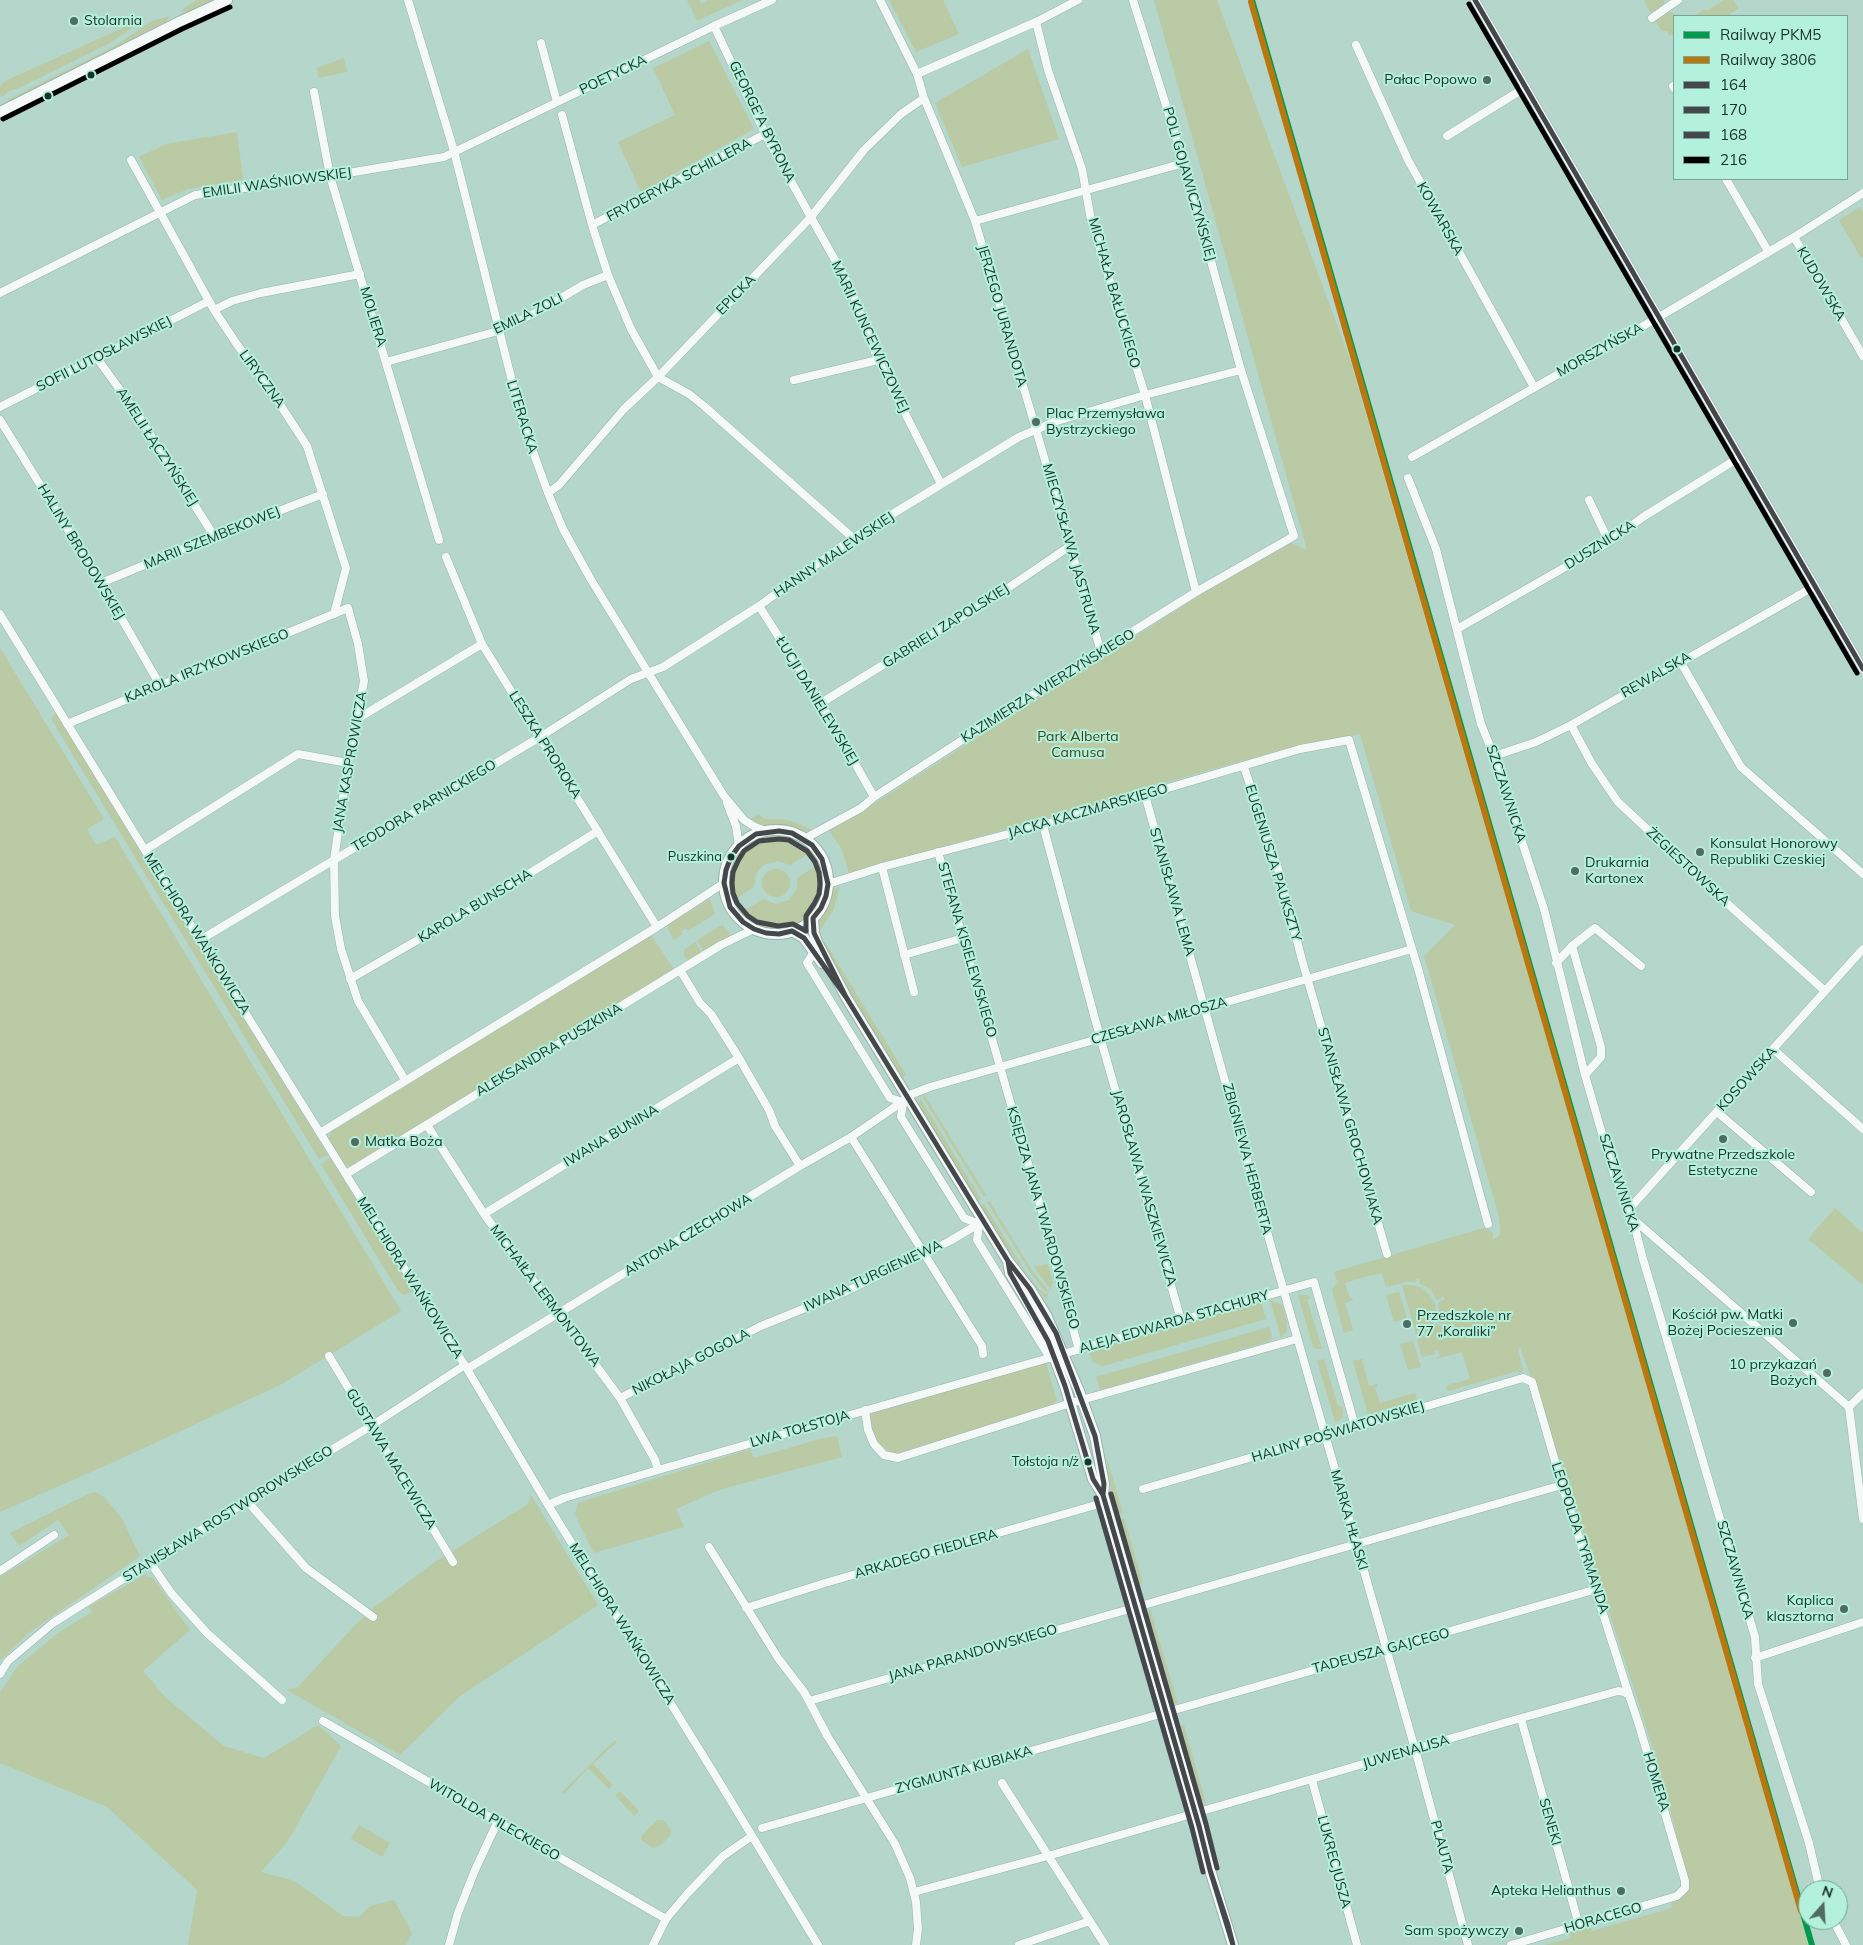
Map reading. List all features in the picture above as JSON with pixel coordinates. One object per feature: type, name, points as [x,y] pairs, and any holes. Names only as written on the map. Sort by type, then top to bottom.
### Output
[{"type":"street","points":[[0,112],[179,22],[227,0]]},
{"type":"street","name":"LITERACKA","points":[[408,0],[454,151],[522,421],[563,529],[590,578],[724,796],[744,820],[755,828],[766,831]]},
{"type":"street","name":"POETYCKA","points":[[454,151],[772,0]]},
{"type":"street","name":"JERZEGO JURANDOTA","points":[[880,0],[917,74],[924,98],[975,221],[1036,429]]},
{"type":"street","points":[[917,74],[1036,22],[1078,0]]},
{"type":"street","name":"POLI GOJAWICZYŃSKIEJ","points":[[1133,0],[1184,162],[1241,370],[1294,536]]},
{"type":"street","points":[[1475,0],[1863,669]]},
{"type":"street","points":[[1652,18],[1678,0]]},
{"type":"street","name":"MICHAŁA BAŁUCKIEGO","points":[[1036,22],[1048,70],[1082,170],[1091,220],[1145,395],[1196,592]]},
{"type":"street","name":"GEORGE'A BYRONA","points":[[714,26],[765,134],[811,217]]},
{"type":"street","points":[[541,43],[557,102]]},
{"type":"street","name":"KOWARSKA","points":[[1356,45],[1408,160],[1534,387]]},
{"type":"street","points":[[1447,136],[1526,87]]},
{"type":"street","name":"MOLIERA","points":[[314,92],[330,176],[439,540]]},
{"type":"street","name":"EPICKA","points":[[548,493],[559,485],[624,410],[811,217],[864,150],[901,114],[924,98]]},
{"type":"street","points":[[562,115],[592,226],[608,275],[631,329],[658,377],[689,394],[704,406],[853,538]]},
{"type":"street","name":"FRYDERYKA SCHILLERA","points":[[592,226],[765,134]]},
{"type":"street","name":"EMILII WAŚNIOWSKIEJ","points":[[0,293],[196,195],[330,176],[444,157],[454,151]]},
{"type":"street","name":"LIRYCZNA","points":[[131,160],[214,310],[264,380],[303,440],[312,460],[346,568],[334,614]]},
{"type":"street","points":[[975,221],[1184,162]]},
{"type":"street","points":[[1727,180],[1768,252]]},
{"type":"street","name":"MORSZYŃSKA","points":[[1412,457],[1659,317],[1863,194]]},
{"type":"street","name":"MARII KUNCEWICZOWEJ","points":[[811,217],[850,287],[878,360],[941,484]]},
{"type":"street","name":"KUDOWSKA","points":[[1794,237],[1863,356]]},
{"type":"street","points":[[214,310],[232,301],[261,293],[360,274]]},
{"type":"street","name":"EMILA ZOLI","points":[[386,362],[498,330],[608,275]]},
{"type":"street","name":"SOFII LUTOSŁAWSKIEJ","points":[[0,407],[209,301]]},
{"type":"street","name":"AMELII ŁĄCZYŃSKIEJ","points":[[97,358],[138,415],[214,536]]},
{"type":"street","points":[[794,380],[878,360]]},
{"type":"street","points":[[1145,395],[1241,370]]},
{"type":"street","name":"HANNY MALEWSKIEJ","points":[[649,673],[663,667],[759,606],[853,538],[1019,437],[1054,422],[1145,395]]},
{"type":"street","name":"HALINY BRODOWSKIEJ","points":[[0,420],[101,583],[160,685]]},
{"type":"street","name":"MIECZYSŁAWA JASTRUNA","points":[[1036,429],[1101,652]]},
{"type":"street","name":"DUSZNICKA","points":[[1458,629],[1609,542],[1643,517],[1740,457]]},
{"type":"street","name":"SZCZAWNICKA","points":[[1408,478],[1436,549],[1481,724],[1494,756],[1544,909],[1585,1075],[1614,1175],[1630,1208],[1755,1637],[1758,1684],[1809,1843],[1818,1880]]},
{"type":"street","name":"MARII SZEMBEKOWEJ","points":[[101,583],[214,536],[323,494]]},
{"type":"street","points":[[1589,500],[1609,542]]},
{"type":"street","name":"KAZIMIERZA WIERZYŃSKIEGO","points":[[804,838],[861,808],[874,797],[1196,592],[1294,536]]},
{"type":"street","name":"GABRIELI ZAPOLSKIEJ","points":[[821,703],[952,624],[1070,546]]},
{"type":"street","name":"LESZKA PROROKA","points":[[446,557],[482,644],[657,927]]},
{"type":"street","name":"REWALSKA","points":[[1494,756],[1536,742],[1571,725],[1680,661],[1815,586]]},
{"type":"street","name":"ŁUCJI DANIELEWSKIEJ","points":[[759,606],[821,703],[874,797]]},
{"type":"street","name":"KAROLA IRZYKOWSKIEGO","points":[[67,724],[348,608]]},
{"type":"street","name":"JANA KASPROWICZA","points":[[348,608],[358,644],[364,681],[348,763],[334,860],[335,916],[341,949],[358,1001],[405,1080]]},
{"type":"street","name":"MELCHIORA WAŃKOWICZA","points":[[0,614],[466,1367],[548,1505],[818,1945]]},
{"type":"street","points":[[357,719],[482,644]]},
{"type":"street","points":[[1680,661],[1742,767],[1863,874]]},
{"type":"street","name":"TEODORA PARNICKIEGO","points":[[200,940],[540,737],[631,678],[649,673]]},
{"type":"street","name":"ŻEGIESTOWSKA","points":[[1571,725],[1592,764],[1618,802],[1825,991]]},
{"type":"street","name":"JACKA KACZMARSKIEGO","points":[[828,884],[882,867],[1145,796],[1300,749],[1349,740],[1412,949]]},
{"type":"street","points":[[145,850],[298,754],[348,763]]},
{"type":"street","name":"EUGENIUSZA PAUKSZTY","points":[[1244,767],[1279,872],[1308,978]]},
{"type":"street","name":"LITERACKA","points":[[724,796],[736,826],[739,846]]},
{"type":"street","name":"STANISŁAWA LEMA","points":[[1145,796],[1205,1008]]},
{"type":"street","name":"JAROSŁAWA IWASZKIEWICZA","points":[[1043,825],[1100,1038],[1182,1320]]},
{"type":"street","points":[[779,830],[804,838],[812,845],[822,859],[826,871],[828,884],[821,908],[804,926],[792,931],[773,933],[754,929],[743,922],[730,907],[726,895],[724,883],[731,857],[747,839],[766,831],[779,830]]},
{"type":"street","name":"KAROLA BUNSCHA","points":[[350,979],[598,831]]},
{"type":"street","name":"STEFANA KISIELEWSKIEGO","points":[[938,852],[1000,1067]]},
{"type":"street","points":[[882,867],[914,992]]},
{"type":"street","points":[[320,1133],[657,927],[724,883]]},
{"type":"street","points":[[813,918],[817,942],[846,997],[981,1223],[1042,1308],[1093,1479],[1104,1499],[1233,1945]]},
{"type":"street","points":[[1556,963],[1572,946],[1595,928],[1641,966]]},
{"type":"street","name":"ALEKSANDRA PUSZKINA","points":[[346,1174],[680,970],[722,945],[754,929]]},
{"type":"street","points":[[792,931],[804,938],[846,997]]},
{"type":"street","points":[[904,955],[963,938]]},
{"type":"street","points":[[1572,946],[1601,1047],[1601,1057],[1585,1075]]},
{"type":"street","points":[[1412,949],[1488,1224]]},
{"type":"street","name":"CZESŁAWA MIŁOSZA","points":[[906,1099],[928,1088],[1412,949]]},
{"type":"street","name":"KOSOWSKA","points":[[1630,1208],[1863,949]]},
{"type":"street","points":[[814,952],[807,963],[890,1098],[906,1099]]},
{"type":"street","points":[[680,970],[700,1003],[711,1014],[738,1058],[769,1110],[775,1126],[800,1166]]},
{"type":"street","name":"STANISŁAWA GROCHOWIAKA","points":[[1308,978],[1387,1254]]},
{"type":"street","name":"ZBIGNIEWA HERBERTA","points":[[1205,1008],[1283,1290]]},
{"type":"street","points":[[1773,1049],[1863,1129]]},
{"type":"street","name":"IWANA BUNINA","points":[[484,1214],[738,1058]]},
{"type":"street","name":"KSIĘDZA JANA TWARDOWSKIEGO","points":[[1000,1067],[1055,1257],[1054,1260],[1079,1350]]},
{"type":"street","points":[[906,1099],[901,1117],[964,1218],[981,1223]]},
{"type":"street","name":"ANTONA CZECHOWA","points":[[466,1367],[559,1314],[800,1166],[851,1137],[906,1099]]},
{"type":"street","points":[[1717,1112],[1812,1192]]},
{"type":"street","name":"MICHAIŁA LERMONTOWA","points":[[427,1125],[484,1214],[620,1398],[655,1460],[658,1470]]},
{"type":"street","points":[[851,1137],[982,1346],[983,1354]]},
{"type":"street","points":[[1632,1218],[1849,1407],[1863,1519]]},
{"type":"street","points":[[981,1223],[977,1240],[1056,1356],[1082,1400],[1099,1453],[1104,1484],[1104,1499]]},
{"type":"street","name":"IWANA TURGIENIEWA","points":[[761,1326],[846,1292],[981,1223]]},
{"type":"street","name":"ALEJA EDWARDA STACHURY","points":[[1056,1356],[1314,1282],[1355,1426]]},
{"type":"street","name":"MARKA HŁASKI","points":[[1283,1290],[1415,1749]]},
{"type":"street","name":"NIKOŁAJA GOGOLA","points":[[620,1398],[761,1326]]},
{"type":"street","points":[[865,1410],[868,1430],[874,1444],[884,1455],[898,1458],[1071,1403],[1297,1338]]},
{"type":"street","name":"GUSTAWA MACEWICZA","points":[[329,1356],[453,1562]]},
{"type":"street","name":"LWA TOŁSTOJA","points":[[548,1505],[564,1498],[658,1470],[1056,1356]]},
{"type":"street","name":"STANISŁAWA ROSTWOROWSKIEGO","points":[[0,1674],[8,1661],[53,1623],[466,1367]]},
{"type":"street","name":"HALINY POŚWIATOWSKIEJ","points":[[1144,1489],[1523,1378],[1532,1382]]},
{"type":"street","name":"LEOPOLDA TYRMANDA","points":[[1532,1382],[1562,1486],[1597,1589],[1629,1695]]},
{"type":"street","points":[[1849,1407],[1863,1393]]},
{"type":"street","name":"JANA PARANDOWSKIEGO","points":[[809,1701],[1136,1606],[1562,1486]]},
{"type":"street","name":"ARKADEGO FIEDLERA","points":[[746,1608],[1104,1499]]},
{"type":"street","points":[[247,1501],[306,1568],[374,1617]]},
{"type":"street","points":[[0,1571],[54,1535]]},
{"type":"street","points":[[709,1547],[778,1658],[809,1701],[828,1737],[895,1844],[914,1892],[918,1928],[916,1945]]},
{"type":"street","points":[[150,1562],[171,1593],[206,1633],[282,1700]]},
{"type":"street","name":"TADEUSZA GAJCEGO","points":[[1166,1712],[1597,1589]]},
{"type":"street","points":[[1755,1658],[1863,1622]]},
{"type":"street","name":"JUWENALISA","points":[[914,1892],[1048,1856],[1618,1691],[1629,1695]]},
{"type":"street","name":"HOMERA","points":[[1629,1695],[1685,1881]]},
{"type":"street","name":"ZYGMUNTA KUBIAKA","points":[[762,1828],[1166,1712]]},
{"type":"street","name":"SENEKI","points":[[1521,1719],[1579,1925]]},
{"type":"street","name":"WITOLDA PILECKIEGO","points":[[322,1721],[666,1919]]},
{"type":"street","name":"PLAUTA","points":[[1415,1749],[1468,1945]]},
{"type":"street","name":"LUKRECJUSZA","points":[[1312,1780],[1357,1945]]},
{"type":"street","points":[[1002,1783],[1105,1945]]},
{"type":"street","points":[[449,1945],[458,1913],[497,1823]]},
{"type":"street","points":[[653,1945],[666,1919],[687,1894],[723,1856],[752,1836]]},
{"type":"street","name":"HORACEGO","points":[[1510,1945],[1678,1896],[1685,1888],[1685,1881]]},
{"type":"street","points":[[1019,1945],[1090,1921]]},
{"type":"street","points":[[1838,1930],[1846,1945]]},
{"type":"green space","points":[[197,0],[216,0],[189,12],[180,11]]},
{"type":"green space","points":[[687,0],[699,0],[702,4],[709,0],[742,0],[697,21]]},
{"type":"green space","points":[[889,0],[943,0],[959,34],[916,52]]},
{"type":"green space","name":"Park Alberta Camusa","points":[[1154,0],[1217,0],[1350,360],[1785,1861],[1798,1908],[1798,1930],[1804,1930],[1808,1945],[1545,1945],[1571,1938],[1570,1932],[1590,1926],[1592,1931],[1672,1908],[1671,1902],[1682,1898],[1689,1884],[1664,1785],[1640,1707],[1546,1419],[1520,1347],[1518,1349],[1523,1370],[1520,1374],[1518,1371],[1448,1391],[1446,1387],[1448,1385],[1470,1379],[1462,1352],[1436,1359],[1440,1356],[1438,1350],[1434,1351],[1435,1354],[1422,1357],[1417,1340],[1428,1334],[1436,1324],[1446,1330],[1446,1334],[1462,1330],[1459,1327],[1451,1330],[1445,1326],[1447,1322],[1444,1325],[1437,1321],[1438,1303],[1445,1299],[1443,1297],[1437,1300],[1430,1289],[1419,1283],[1420,1280],[1417,1278],[1416,1282],[1406,1282],[1386,1287],[1382,1273],[1345,1283],[1350,1299],[1352,1298],[1353,1300],[1345,1303],[1353,1330],[1344,1333],[1332,1290],[1337,1282],[1334,1272],[1483,1228],[1493,1232],[1493,1240],[1500,1235],[1499,1217],[1424,956],[1455,925],[1411,911],[1360,734],[1277,751],[1154,786],[1154,788],[849,873],[842,850],[829,830],[850,819],[1200,595],[1291,543],[1307,550]]},
{"type":"green space","points":[[1644,0],[1664,0],[1664,4],[1651,14]]},
{"type":"green space","points":[[1724,0],[1733,0],[1739,8],[1728,15],[1696,15],[1705,9],[1707,11]]},
{"type":"green space","points":[[1668,12],[1672,12],[1675,15],[1673,15],[1673,34],[1669,36],[1667,31],[1662,31],[1655,21]]},
{"type":"green space","points":[[169,16],[166,23],[13,100],[7,100],[113,47],[152,21]]},
{"type":"green space","points":[[147,17],[110,43],[17,89],[9,91],[2,97],[0,94],[0,86],[5,81]]},
{"type":"green space","points":[[709,41],[754,129],[641,192],[618,142],[675,115],[653,68]]},
{"type":"green space","points":[[1028,49],[1059,139],[962,167],[935,103]]},
{"type":"green space","points":[[344,58],[347,72],[319,78],[317,68]]},
{"type":"green space","points":[[237,132],[243,180],[188,189],[162,200],[139,157],[166,144]]},
{"type":"green space","points":[[1860,207],[1863,212],[1863,257],[1861,258],[1839,220]]},
{"type":"green space","points":[[0,648],[104,819],[87,829],[96,845],[115,837],[401,1311],[282,1384],[116,1461],[0,1512]]},
{"type":"green space","points":[[56,713],[328,1155],[319,1159],[51,719]]},
{"type":"green space","points":[[758,814],[765,819],[782,819],[795,822],[812,830],[804,832],[789,827],[762,825],[751,819]]},
{"type":"green space","points":[[771,836],[784,836],[793,839],[812,852],[790,865],[778,861],[763,865],[756,874],[754,887],[733,901],[730,879],[737,857],[753,842]]},
{"type":"green space","points":[[819,864],[823,878],[821,897],[812,913],[801,922],[784,929],[769,929],[755,924],[741,913],[763,899],[776,904],[789,900],[797,889],[797,878]]},
{"type":"green space","points":[[776,869],[786,873],[790,883],[786,893],[776,897],[766,893],[762,883],[766,873]]},
{"type":"green space","points":[[840,885],[834,909],[820,930],[821,936],[819,937],[818,922],[827,909],[834,890]]},
{"type":"green space","points":[[710,899],[715,914],[688,931],[686,928],[681,931],[683,934],[674,940],[668,925]]},
{"type":"green space","points":[[722,925],[732,936],[704,952],[697,940]]},
{"type":"green space","points":[[651,935],[673,968],[672,972],[352,1167],[342,1164],[328,1141],[331,1132]]},
{"type":"green space","points":[[695,942],[702,953],[688,960],[684,955],[684,950]]},
{"type":"green space","points":[[825,942],[906,1075],[902,1077],[841,977],[822,944]]},
{"type":"green space","points":[[924,1094],[986,1195],[984,1197],[922,1096]]},
{"type":"green space","points":[[920,1098],[981,1199],[978,1201],[919,1105]]},
{"type":"green space","points":[[330,1158],[413,1291],[404,1295],[398,1291],[321,1164]]},
{"type":"green space","points":[[989,1201],[1031,1269],[1050,1293],[1043,1289],[1030,1272],[987,1202]]},
{"type":"green space","points":[[984,1204],[1027,1274],[1039,1289],[1048,1295],[1046,1300],[1002,1241],[980,1206]]},
{"type":"green space","points":[[1835,1208],[1863,1233],[1863,1285],[1808,1239]]},
{"type":"green space","points":[[1048,1265],[1053,1282],[1051,1290],[1034,1267]]},
{"type":"green space","points":[[1402,1285],[1422,1288],[1430,1295],[1435,1304],[1436,1314],[1433,1324],[1426,1332],[1417,1337]]},
{"type":"green space","points":[[1399,1292],[1407,1318],[1394,1322],[1386,1295]]},
{"type":"green space","points":[[1298,1295],[1307,1295],[1311,1299],[1307,1299],[1322,1349],[1313,1347]]},
{"type":"green space","points":[[1270,1300],[1282,1305],[1287,1322],[1287,1331],[1281,1338]]},
{"type":"green space","points":[[1259,1302],[1262,1305],[1266,1319],[1103,1366],[1092,1362],[1089,1351]]},
{"type":"green space","points":[[1269,1327],[1271,1341],[1100,1390],[1096,1377]]},
{"type":"green space","points":[[1413,1341],[1421,1367],[1408,1370],[1400,1344]]},
{"type":"green space","points":[[1324,1359],[1338,1406],[1342,1407],[1343,1411],[1342,1418],[1337,1422],[1335,1422],[1317,1361]]},
{"type":"green space","points":[[1362,1359],[1369,1386],[1377,1384],[1378,1386],[1375,1388],[1380,1403],[1415,1393],[1417,1400],[1368,1414],[1353,1361]]},
{"type":"green space","points":[[1046,1362],[1057,1401],[1046,1408],[894,1454],[879,1444],[872,1431],[869,1419],[872,1413]]},
{"type":"green space","points":[[837,1436],[842,1457],[722,1489],[703,1497],[676,1509],[684,1527],[594,1553],[575,1515],[578,1503],[750,1449],[754,1458]]},
{"type":"green space","points":[[1105,1452],[1123,1513],[1115,1515],[1115,1512]]},
{"type":"green space","points":[[96,1492],[105,1498],[121,1517],[140,1556],[30,1632],[0,1660],[0,1577],[69,1535],[58,1520],[19,1546],[10,1533],[88,1494]]},
{"type":"green space","points":[[531,1495],[598,1605],[459,1697],[400,1755],[287,1690],[298,1687],[356,1624],[376,1606],[435,1562],[528,1504]]},
{"type":"green space","points":[[1124,1518],[1143,1583],[1136,1585],[1117,1521]]},
{"type":"green space","points":[[144,1575],[153,1578],[190,1630],[143,1671],[165,1697],[224,1746],[264,1758],[318,1725],[341,1746],[288,1841],[261,1872],[295,1881],[343,1916],[359,1917],[370,1906],[394,1900],[412,1933],[406,1945],[188,1945],[197,1890],[107,1807],[0,1763],[0,1693],[17,1667],[58,1633],[92,1612],[99,1620],[88,1607]]},
{"type":"green space","points":[[1150,1608],[1178,1704],[1173,1702],[1171,1698],[1147,1617]]},
{"type":"green space","points":[[1184,1725],[1207,1804],[1199,1798],[1179,1727]]},
{"type":"green space","points":[[615,1740],[617,1742],[593,1764],[613,1785],[609,1789],[588,1768],[564,1794],[562,1792]]},
{"type":"green space","points":[[620,1791],[639,1811],[634,1816],[615,1795]]},
{"type":"green space","points":[[657,1820],[663,1820],[671,1830],[670,1836],[659,1846],[653,1848],[641,1840],[642,1835]]},
{"type":"green space","points":[[359,1825],[390,1843],[382,1857],[351,1839]]},
{"type":"rail line","name":"PKM5","points":[[1252,0],[1812,1945]]},
{"type":"rail line","name":"3806","points":[[1251,2],[1798,1901]]},
{"type":"transit line","name":"168","points":[[1475,0],[1863,669]]},
{"type":"transit line","name":"216","points":[[1469,4],[1857,673]]},
{"type":"transit line","name":"216","points":[[3,119],[182,29],[230,7]]},
{"type":"transit line","name":"164","points":[[779,831],[792,833],[812,845],[822,859],[828,884],[821,908],[813,918],[814,933],[846,997],[804,938],[792,931],[779,934],[766,933],[754,929],[743,922],[730,907],[724,883],[731,857],[739,846],[756,834],[779,831]]},
{"type":"transit line","name":"170","points":[[779,839],[789,840],[807,851],[815,862],[819,873],[819,894],[806,916],[806,931],[793,924],[778,926],[757,922],[748,916],[737,903],[733,893],[733,872],[744,851],[759,841],[779,839]]},
{"type":"transit line","name":"164","points":[[846,997],[1008,1261]]},
{"type":"transit line","name":"164","points":[[846,997],[1008,1261]]},
{"type":"transit line","name":"164","points":[[1008,1261],[1030,1289],[1056,1333],[1095,1436],[1104,1484],[1103,1495]]},
{"type":"transit line","name":"164","points":[[1008,1261],[1010,1273],[1048,1341],[1065,1386],[1093,1479],[1103,1495]]},
{"type":"transit line","name":"170","points":[[1111,1494],[1217,1868]]},
{"type":"transit line","name":"164","points":[[1103,1495],[1199,1826]]},
{"type":"transit line","name":"164","points":[[1103,1495],[1199,1826]]},
{"type":"transit line","name":"170","points":[[1096,1498],[1192,1828],[1203,1872]]},
{"type":"transit line","name":"164","points":[[1199,1826],[1210,1870]]},
{"type":"transit line","name":"164","points":[[1210,1870],[1228,1925],[1233,1945],[1210,1870]]},
{"type":"place","name":"Stolarnia","points":[[74,21]]},
{"type":"place","name":"Pałac Popowo","points":[[1487,80]]},
{"type":"place","name":"Plac Przemysława Bystrzyckiego","points":[[1036,422]]},
{"type":"place","name":"Konsulat Honorowy Republiki Czeskiej","points":[[1700,852]]},
{"type":"place","name":"Puszkina","points":[[731,857]]},
{"type":"place","name":"Drukarnia Kartonex","points":[[1575,871]]},
{"type":"place","name":"Prywatne Przedszkole Estetyczne","points":[[1723,1139]]},
{"type":"place","name":"Matka Boża","points":[[355,1142]]},
{"type":"place","name":"Kościół pw. Matki Bożej Pocieszenia","points":[[1793,1323]]},
{"type":"place","name":"Przedszkole nr 77 „Koraliki”","points":[[1407,1324]]},
{"type":"place","name":"10 przykazań Bożych","points":[[1827,1373]]},
{"type":"place","name":"Tołstoja n/ż","points":[[1088,1462]]},
{"type":"place","name":"Kaplica klasztorna","points":[[1844,1609]]},
{"type":"place","name":"Apteka Helianthus","points":[[1621,1891]]},
{"type":"place","name":"Sam spożywczy","points":[[1519,1931]]}]
